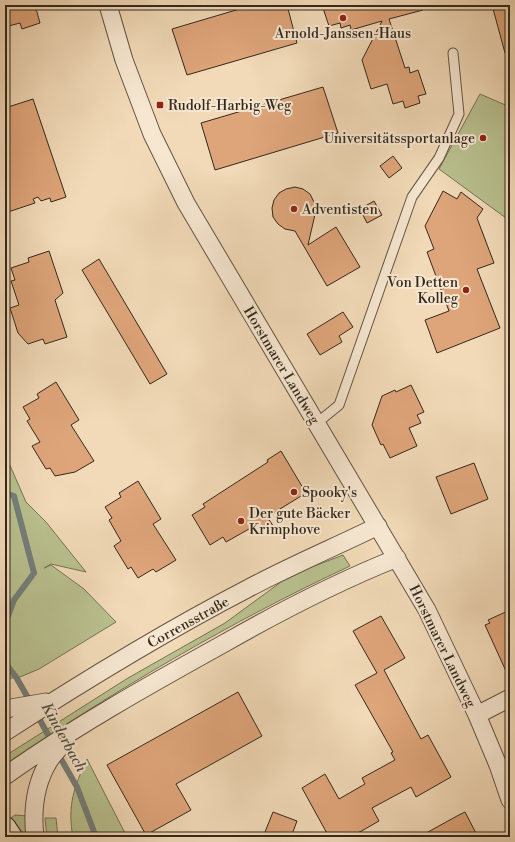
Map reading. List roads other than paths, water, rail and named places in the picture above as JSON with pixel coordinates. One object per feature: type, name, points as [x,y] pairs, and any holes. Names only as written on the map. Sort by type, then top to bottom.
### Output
[{"type":"main road","points":[[5,828],[11,837]]},
{"type":"street","name":"Horstmarer Landweg","points":[[108,5],[124,60],[152,134],[186,203],[427,610],[477,715],[500,770],[510,800]]},
{"type":"street","name":"Corrensstraße","points":[[5,732],[15,712],[46,703],[151,641],[219,604],[271,577],[378,526]]},
{"type":"street","points":[[5,776],[45,758],[66,738],[162,678],[246,631],[320,592],[371,568],[397,558]]},
{"type":"street","name":"Horstmarer Landweg","points":[[477,715],[510,698]]},
{"type":"street","points":[[34,837],[35,798],[45,758]]},
{"type":"lane","points":[[317,423],[340,405],[412,197],[439,158],[459,114],[453,53]]},
{"type":"waterway","name":"Kinderbach","points":[[5,493],[14,496],[34,573],[14,600],[5,624]]},
{"type":"waterway","name":"Kinderbach","points":[[5,652],[6,664],[16,677],[31,703]]},
{"type":"waterway","name":"Kinderbach","points":[[36,713],[52,742]]},
{"type":"waterway","name":"Kinderbach","points":[[57,752],[77,787],[96,837]]},
{"type":"place","name":"Arnold-Janssen-Haus","points":[[343,18]]},
{"type":"place","name":"Rudolf-Harbig-Weg","points":[[160,105]]},
{"type":"place","name":"Universitätssportanlage","points":[[483,138]]},
{"type":"place","name":"Adventisten","points":[[294,209]]},
{"type":"place","name":"Von Detten Kolleg","points":[[466,290]]},
{"type":"place","name":"Spooky's","points":[[294,492]]},
{"type":"place","name":"Der gute Bäcker Krimphove","points":[[241,521]]}]
